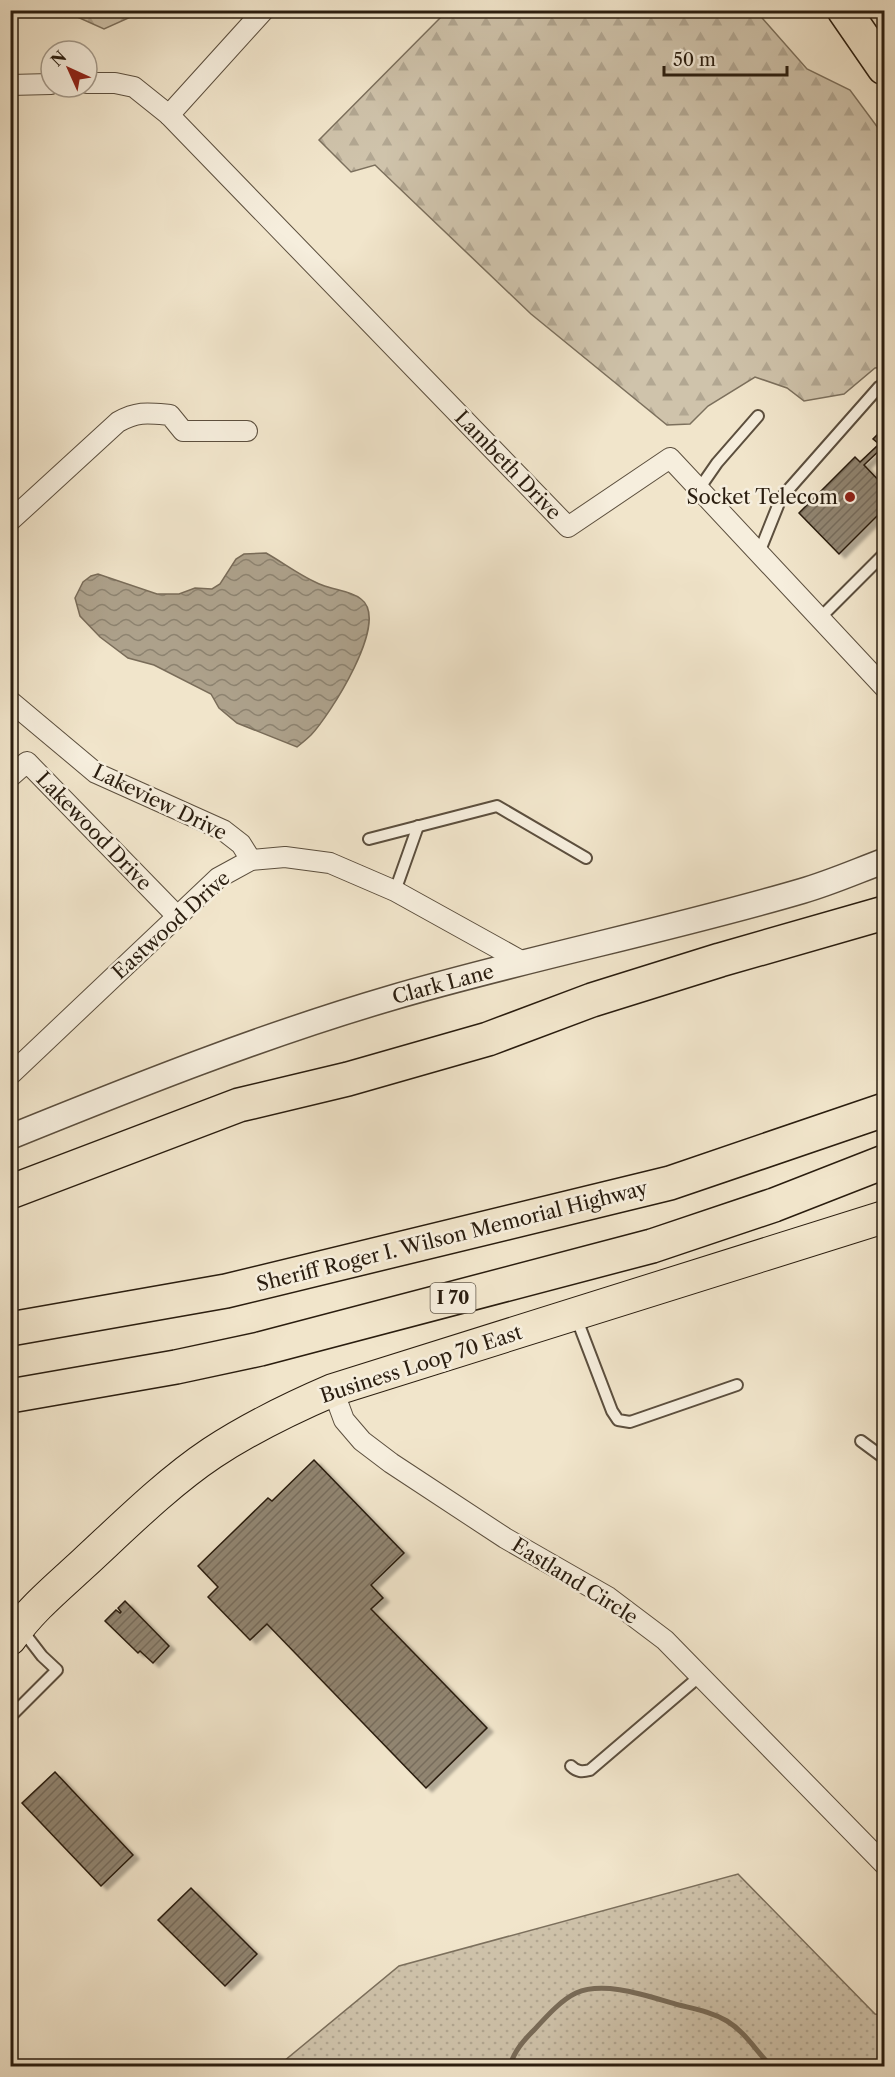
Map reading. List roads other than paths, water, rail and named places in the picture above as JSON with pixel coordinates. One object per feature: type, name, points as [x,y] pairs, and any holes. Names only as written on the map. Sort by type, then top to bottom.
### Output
[{"type":"highway","points":[[844,10],[885,68]]},
{"type":"highway","points":[[10,1192],[239,1105],[348,1078],[488,1039],[592,1000],[720,960],[885,913]]},
{"type":"highway","name":"Sheriff Roger I. Wilson Memorial Highway","points":[[10,1329],[226,1291],[670,1183],[885,1110]]},
{"type":"highway","name":"I 70","points":[[10,1396],[176,1367],[260,1349],[652,1246],[774,1205],[885,1162]]},
{"type":"main road","name":"Business Loop 70 East","points":[[13,1631],[112,1537],[210,1455],[257,1425],[333,1390],[575,1314],[880,1224]]},
{"type":"street","points":[[99,83],[115,83],[134,87],[169,115],[264,10]]},
{"type":"street","points":[[10,85],[39,84]]},
{"type":"street","name":"Lambeth Drive","points":[[169,115],[568,526],[670,458],[885,687]]},
{"type":"street","points":[[10,521],[118,422],[129,416],[142,412],[170,415],[183,431],[247,431]]},
{"type":"street","name":"Lakeview Drive","points":[[10,701],[88,769],[223,830],[241,844],[251,860]]},
{"type":"street","name":"Lakewood Drive","points":[[10,777],[27,762],[177,916]]},
{"type":"street","name":"Eastwood Drive","points":[[10,1075],[218,878],[251,860],[285,857],[330,863],[395,891],[523,962]]},
{"type":"street","name":"Clark Lane","points":[[10,1137],[171,1071],[289,1029],[393,997],[523,962],[666,928],[804,891],[885,861]]},
{"type":"street","name":"Eastland Circle","points":[[333,1390],[344,1420],[362,1441],[391,1463],[505,1538],[617,1604],[665,1640],[885,1864]]},
{"type":"lane","points":[[759,553],[781,498],[879,387],[885,384]]},
{"type":"lane","points":[[699,489],[717,463],[758,416]]},
{"type":"lane","points":[[820,618],[885,554]]},
{"type":"lane","points":[[369,839],[497,806],[586,858]]},
{"type":"lane","points":[[395,891],[418,826]]},
{"type":"lane","points":[[575,1314],[612,1412],[618,1420],[630,1422],[737,1385]]},
{"type":"lane","points":[[861,1440],[885,1458]]},
{"type":"lane","points":[[10,1717],[57,1670],[13,1631]]},
{"type":"lane","points":[[571,1766],[576,1771],[590,1770],[700,1676]]},
{"type":"water","points":[[266,553],[315,582],[357,596],[368,610],[368,627],[354,668],[320,725],[297,747],[237,723],[219,708],[211,694],[154,665],[128,658],[100,637],[80,616],[75,598],[83,582],[98,574],[157,594],[179,594],[195,588],[212,589],[220,584],[236,559],[244,554]]},
{"type":"waterway","points":[[510,2066],[523,2042],[559,2004],[576,1993],[600,1988],[641,1994],[721,2018],[733,2025],[771,2066]]},
{"type":"place","name":"Socket Telecom","points":[[850,497]]}]
